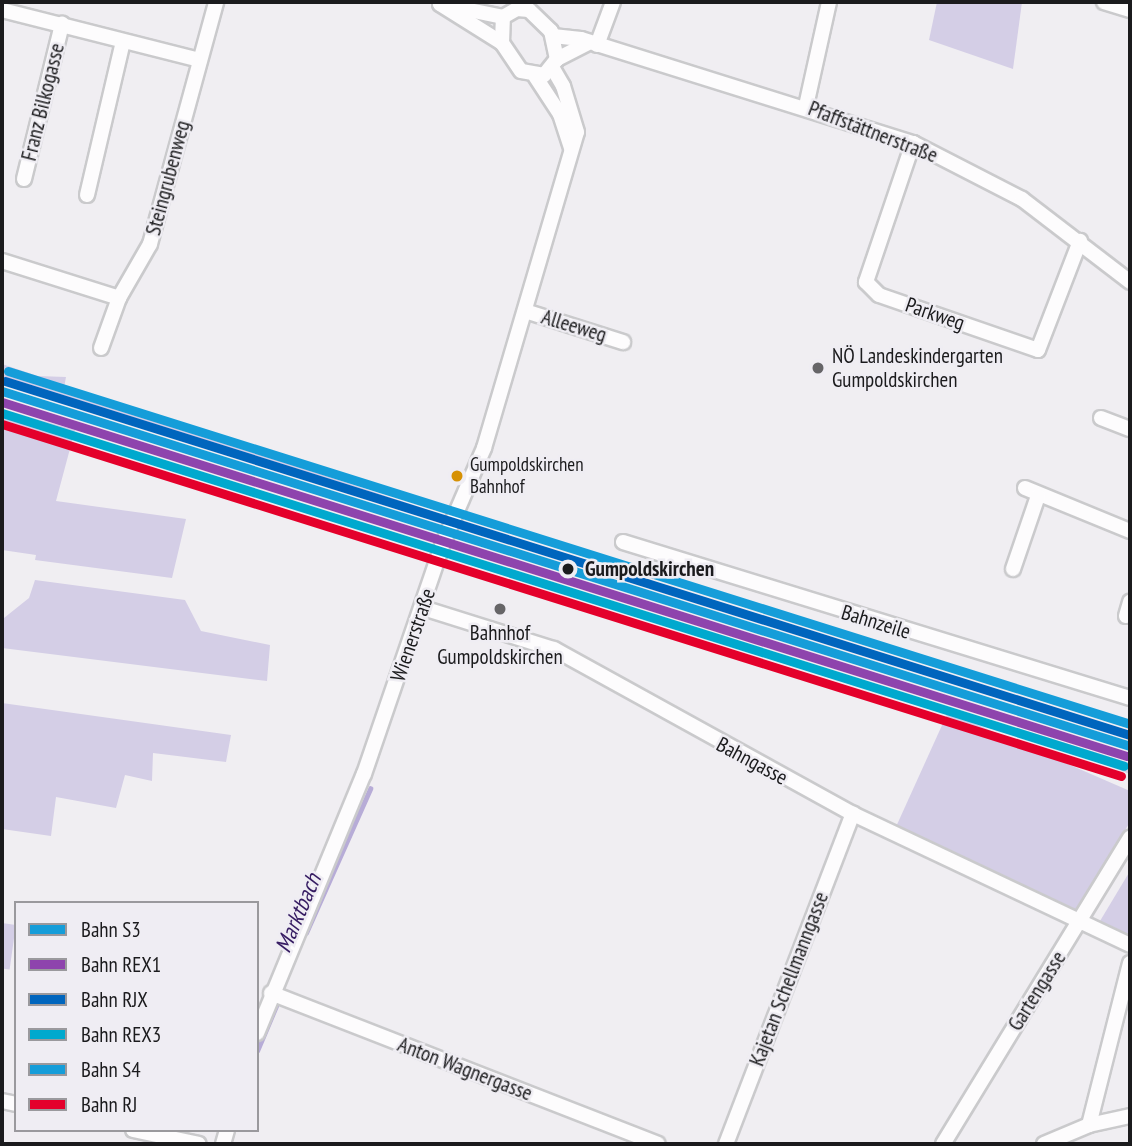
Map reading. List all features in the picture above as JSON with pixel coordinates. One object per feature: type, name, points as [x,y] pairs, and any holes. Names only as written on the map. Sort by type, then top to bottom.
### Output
[{"type":"street","name":"Steingrubenweg","points":[[102,348],[119,298],[150,244],[216,2]]},
{"type":"street","points":[[536,76],[592,44],[613,2]]},
{"type":"street","points":[[806,106],[829,2]]},
{"type":"street","points":[[1104,2],[1130,10]]},
{"type":"street","points":[[438,3],[503,17]]},
{"type":"street","points":[[438,3],[457,19],[502,43],[521,71],[536,76],[560,114],[572,149]]},
{"type":"street","points":[[502,43],[503,17],[516,5],[542,19],[553,36]]},
{"type":"street","name":"Franz Bilkogasse","points":[[2,10],[200,60]]},
{"type":"street","name":"Franz Bilkogasse","points":[[24,179],[62,24]]},
{"type":"street","name":"Pfaffstättnerstraße","points":[[553,36],[581,39],[806,106],[913,143],[1022,199],[1130,282]]},
{"type":"street","name":"Wienerstraße","points":[[259,1029],[276,995],[364,774],[448,531],[484,449],[526,311],[577,132],[555,64],[553,36]]},
{"type":"street","points":[[87,195],[123,42]]},
{"type":"street","name":"Parkweg","points":[[913,143],[866,282],[879,295],[1038,349],[1080,241]]},
{"type":"street","points":[[2,261],[119,298]]},
{"type":"street","name":"Alleeweg","points":[[526,311],[623,342]]},
{"type":"street","points":[[1101,418],[1130,429]]},
{"type":"street","points":[[1025,488],[1038,496],[1130,531]]},
{"type":"street","points":[[1013,569],[1038,496]]},
{"type":"street","name":"Bahnzeile","points":[[623,542],[1130,698]]},
{"type":"street","name":"Bahngasse","points":[[423,608],[554,649],[853,814],[1081,919],[1130,945]]},
{"type":"street","name":"Kajetan Schellmanngasse","points":[[726,1144],[853,814]]},
{"type":"street","name":"Gartengasse","points":[[943,1144],[1130,838]]},
{"type":"street","points":[[1089,1125],[1130,963]]},
{"type":"street","name":"Anton Wagnergasse","points":[[276,995],[659,1144]]},
{"type":"street","points":[[1044,1144],[1089,1125],[1130,1116]]},
{"type":"street","points":[[142,1132],[199,1144]]},
{"type":"shaded area","points":[[937,2],[1022,2],[1013,69],[929,40]]},
{"type":"shaded area","points":[[2,364],[38,376],[66,377],[64,388],[437,513],[435,521],[2,383]]},
{"type":"shaded area","points":[[2,409],[75,430],[56,501],[186,519],[172,578],[35,560],[36,555],[2,550]]},
{"type":"shaded area","points":[[35,580],[185,600],[201,631],[270,645],[267,681],[2,648],[4,618],[29,598]]},
{"type":"shaded area","points":[[2,703],[231,735],[226,762],[153,753],[152,781],[125,775],[116,808],[56,797],[51,836],[2,829]]},
{"type":"shaded area","points":[[948,712],[1130,791],[1130,822],[1077,910],[895,829]]},
{"type":"shaded area","points":[[1017,728],[1130,763],[1130,774],[1016,732]]},
{"type":"shaded area","points":[[1130,871],[1130,936],[1100,921]]},
{"type":"shaded area","points":[[2,923],[14,925],[10,970],[2,968]]},
{"type":"waterway","name":"Marktbach","points":[[306,933],[370,789]]},
{"type":"waterway","name":"Marktbach","points":[[259,1046],[276,1006]]},
{"type":"rail line","name":"S4","points":[[8,371],[1130,724]]},
{"type":"rail line","name":"RJX","points":[[5,381],[1130,735]]},
{"type":"rail line","name":"S3","points":[[2,391],[1130,746]]},
{"type":"rail line","name":"REX1","points":[[2,402],[1127,756]]},
{"type":"rail line","name":"REX3","points":[[2,413],[1124,766]]},
{"type":"rail line","name":"RJ","points":[[2,424],[1121,776]]},
{"type":"place","name":"NÖ Landeskindergarten Gumpoldskirchen","points":[[818,368]]},
{"type":"place","name":"Gumpoldskirchen Bahnhof","points":[[457,476]]},
{"type":"place","name":"Gumpoldskirchen","points":[[568,569]]},
{"type":"place","name":"Bahnhof Gumpoldskirchen","points":[[500,609]]}]
